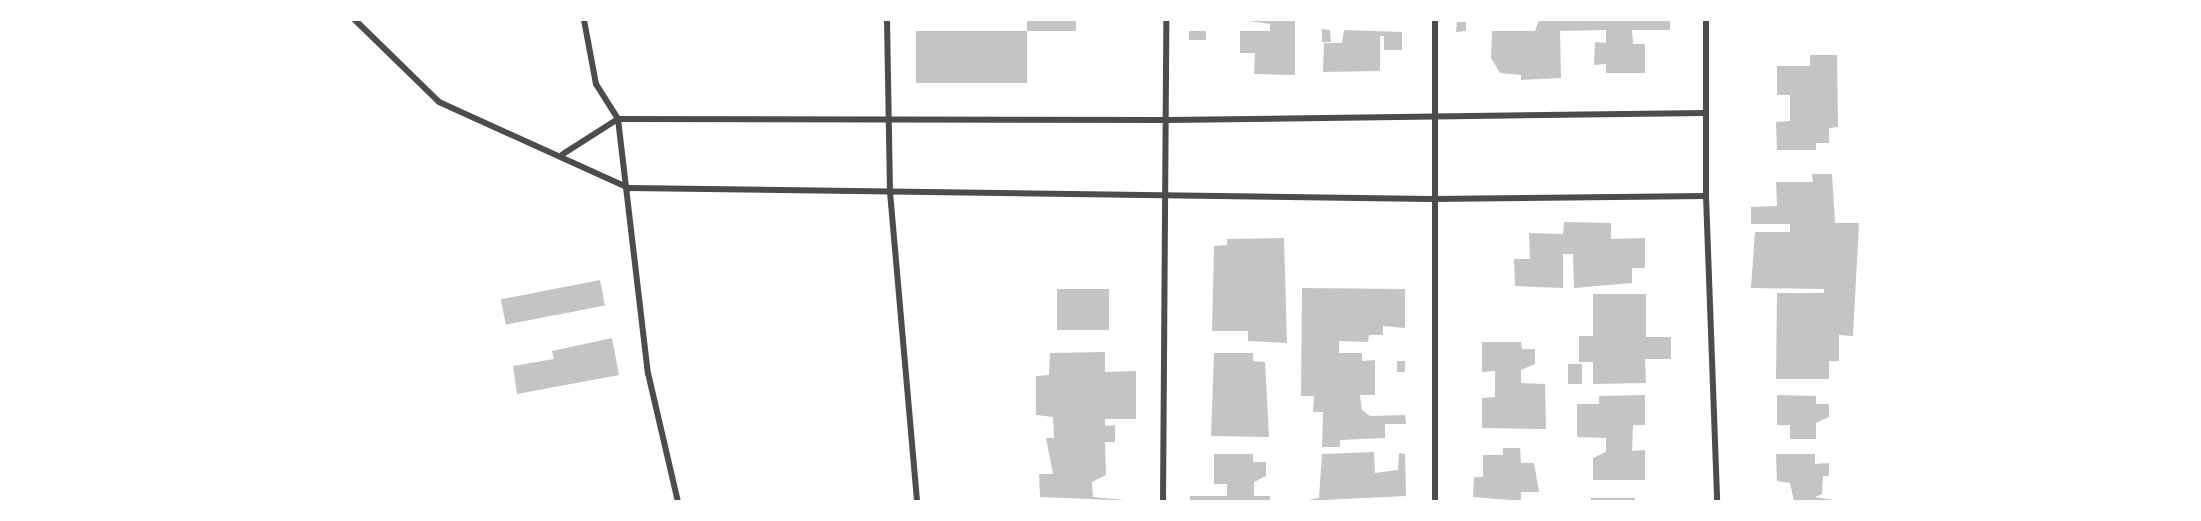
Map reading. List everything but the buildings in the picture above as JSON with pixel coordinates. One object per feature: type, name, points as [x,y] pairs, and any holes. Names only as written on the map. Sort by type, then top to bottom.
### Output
[{"type":"street","points":[[355,20],[387,55],[439,102],[563,154],[629,188],[1431,199],[1706,196]]},
{"type":"street","points":[[584,20],[596,84],[618,119],[629,188],[648,373],[678,501]]},
{"type":"street","points":[[887,20],[886,116],[890,192],[917,501]]},
{"type":"street","points":[[1163,501],[1166,20]]},
{"type":"street","points":[[1435,20],[1435,116],[1431,199],[1435,501]]},
{"type":"street","points":[[1706,20],[1706,196],[1717,501]]},
{"type":"street","points":[[563,154],[618,119],[886,116],[1167,120],[1705,113]]}]
